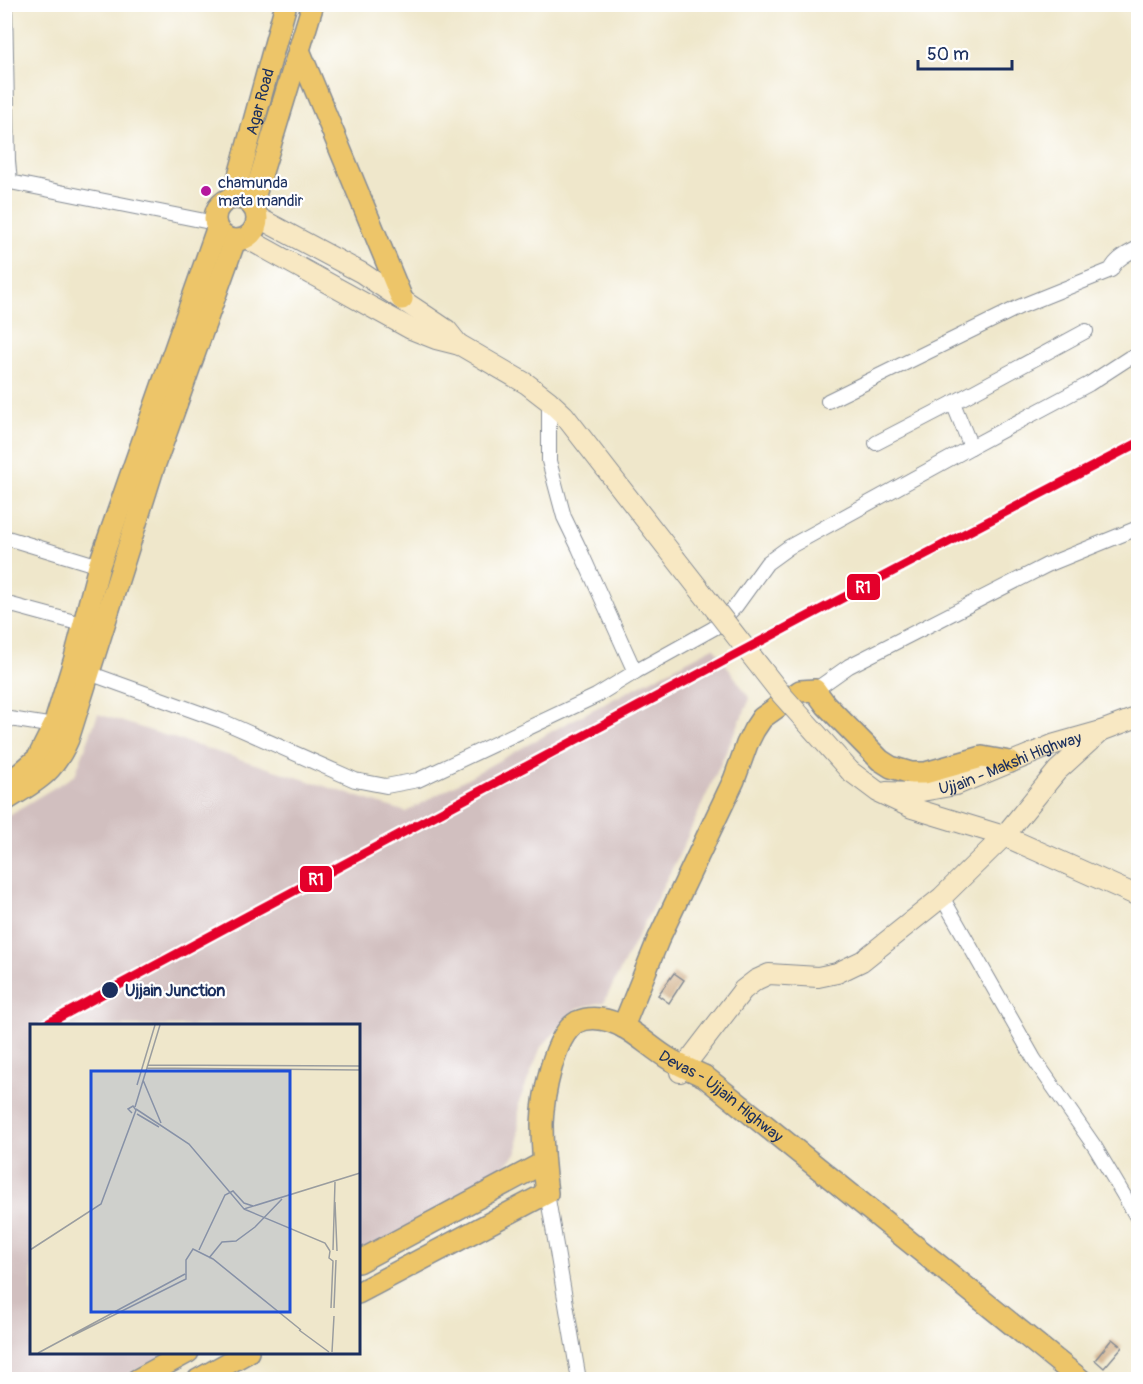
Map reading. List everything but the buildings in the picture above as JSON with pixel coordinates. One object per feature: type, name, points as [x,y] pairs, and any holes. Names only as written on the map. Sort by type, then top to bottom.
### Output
[{"type":"main road","name":"Agar Road","points":[[247,207],[221,204],[215,216],[228,232],[254,231],[257,224],[247,207],[286,4]]},
{"type":"main road","points":[[313,4],[247,207],[362,273],[447,330],[460,345]]},
{"type":"main road","points":[[298,50],[402,299]]},
{"type":"main road","points":[[228,232],[411,329],[460,345],[526,384],[549,401],[564,415],[782,695],[850,771],[878,792],[912,808],[1004,836],[1138,896]]},
{"type":"main road","points":[[4,801],[48,772],[56,763],[68,739],[89,673],[99,566],[228,232]]},
{"type":"main road","points":[[4,784],[38,758],[54,726],[152,472],[228,232]]},
{"type":"main road","points":[[623,1027],[658,940],[734,780],[754,730],[762,718],[800,691],[815,690],[880,760],[891,767],[911,773],[925,773],[982,757],[1010,762]]},
{"type":"main road","name":"Ujjain - Makshi Highway","points":[[878,792],[911,793],[956,785],[1055,744],[1101,731],[1138,717]]},
{"type":"main road","points":[[360,1292],[547,1193],[543,1163],[542,1122],[546,1086],[556,1051],[576,1023],[589,1018],[601,1019],[623,1027],[678,1066],[743,990],[756,980],[769,974],[818,977],[837,973],[862,961],[942,897],[1004,836],[1058,771],[1101,731]]},
{"type":"main road","name":"Devas - Ujjain Highway","points":[[678,1066],[690,1084],[975,1309],[1061,1380]]},
{"type":"main road","name":"Devas - Ujjain Highway","points":[[678,1066],[704,1076],[1081,1380]]},
{"type":"main road","points":[[360,1261],[543,1163]]},
{"type":"main road","points":[[137,1380],[186,1354]]},
{"type":"main road","points":[[198,1380],[246,1354]]},
{"type":"street","points":[[5,4],[7,182],[228,232]]},
{"type":"street","points":[[828,401],[1019,307],[1111,270],[1113,265],[1126,254],[1138,248]]},
{"type":"street","points":[[876,443],[1086,331]]},
{"type":"street","points":[[89,673],[222,721],[355,780],[386,786],[418,780],[596,696],[714,628],[736,606],[767,563],[789,547],[1089,384],[1130,358],[1138,359]]},
{"type":"street","points":[[549,401],[549,461],[564,517],[635,672]]},
{"type":"street","points":[[953,403],[971,447]]},
{"type":"street","points":[[815,690],[849,666],[1036,570],[1138,528]]},
{"type":"street","points":[[4,537],[99,566]]},
{"type":"street","points":[[4,603],[93,628]]},
{"type":"street","points":[[4,718],[54,726]]},
{"type":"street","points":[[942,897],[1034,1059],[1095,1147],[1138,1219]]},
{"type":"street","points":[[547,1193],[579,1380]]},
{"type":"shaded area","points":[[714,647],[750,699],[681,851],[604,1002],[578,1008],[541,1047],[519,1102],[518,1151],[490,1184],[360,1253],[360,1024],[30,1024],[30,1354],[168,1354],[119,1379],[5,1379],[4,818],[75,775],[98,714],[406,812],[565,724]]},
{"type":"transit line","name":"R1","points":[[47,1024],[726,660],[1138,443]]},
{"type":"place","name":"chamunda mata mandir","points":[[206,191]]},
{"type":"place","name":"Ujjain Junction","points":[[110,990]]}]
